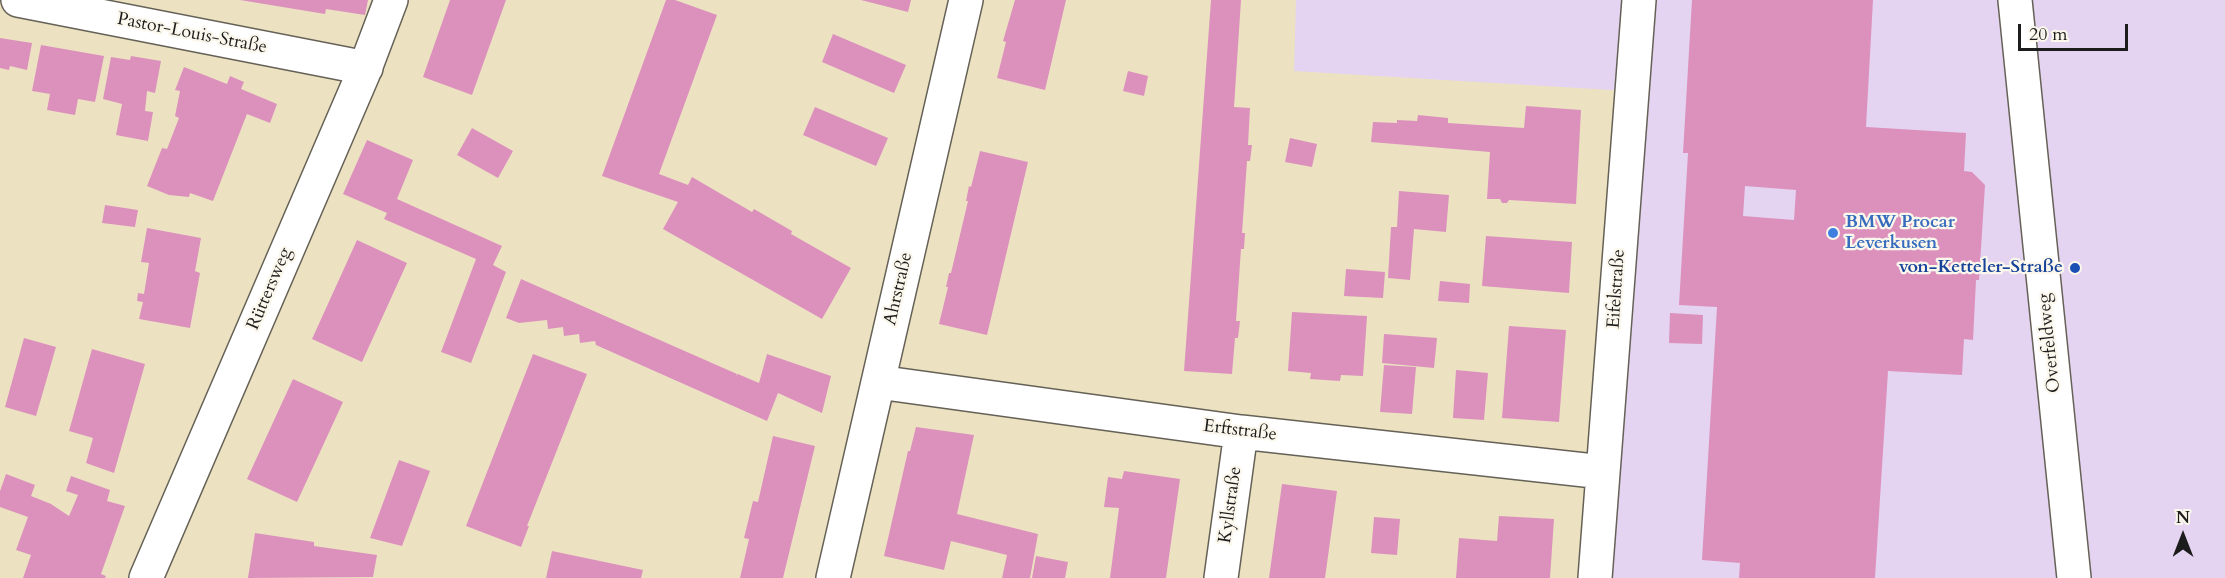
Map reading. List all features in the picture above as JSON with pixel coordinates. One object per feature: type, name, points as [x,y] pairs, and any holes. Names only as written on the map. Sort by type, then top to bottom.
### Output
[{"type":"street","name":"Pastor-Louis-Straße","points":[[18,0],[366,68]]},
{"type":"street","name":"Rüttersweg","points":[[146,578],[366,68],[391,0]]},
{"type":"street","name":"Ahrstraße","points":[[833,578],[966,0]]},
{"type":"street","name":"Eifelstraße","points":[[1595,578],[1639,0]]},
{"type":"street","name":"Overfeldweg","points":[[2015,0],[2074,578]]},
{"type":"street","name":"Erftstraße","points":[[878,382],[1241,432],[1603,472]]},
{"type":"street","name":"Kyllstraße","points":[[1221,578],[1241,432]]},
{"type":"shaded area","points":[[1296,0],[2225,0],[2225,578],[1610,578],[1645,92],[1294,71]]},
{"type":"building","points":[[240,0],[368,0],[365,15],[326,9],[325,14]]},
{"type":"building","points":[[450,0],[506,0],[472,95],[423,77]]},
{"type":"building","points":[[666,0],[675,0],[717,15],[659,174],[688,185],[692,177],[752,212],[754,209],[792,231],[791,234],[851,268],[822,319],[663,229],[678,202],[602,176]]},
{"type":"building","points":[[861,0],[911,0],[908,12]]},
{"type":"building","points":[[1015,0],[1066,0],[1045,90],[997,78],[1006,42],[1003,41]]},
{"type":"building","points":[[1211,0],[1241,0],[1234,107],[1250,108],[1248,145],[1252,145],[1250,161],[1247,161],[1242,233],[1245,233],[1244,249],[1241,249],[1236,321],[1240,321],[1238,338],[1235,338],[1232,374],[1184,371]]},
{"type":"building","points":[[1692,0],[1873,0],[1866,127],[1966,133],[1964,171],[1972,172],[1985,185],[1973,340],[1964,339],[1962,375],[1888,371],[1875,578],[1739,578],[1740,563],[1702,560],[1717,307],[1679,305],[1688,153],[1683,153]],"holes":[[[1745,186],[1796,190],[1794,220],[1743,216]]]},
{"type":"building","points":[[833,34],[906,65],[894,93],[822,62]]},
{"type":"building","points":[[0,38],[32,43],[27,70],[10,66],[9,70],[0,68]]},
{"type":"building","points":[[41,45],[104,56],[95,102],[78,99],[75,115],[47,110],[50,94],[32,91]]},
{"type":"building","points":[[131,56],[161,61],[155,93],[147,91],[145,111],[153,112],[148,141],[116,135],[122,104],[103,99],[111,57],[130,60]]},
{"type":"building","points":[[184,67],[227,84],[230,76],[244,82],[241,89],[277,104],[270,123],[247,114],[213,201],[190,193],[189,197],[169,195],[147,186],[162,148],[167,149],[179,118],[175,116],[180,91],[175,90]]},
{"type":"building","points":[[1128,71],[1148,76],[1144,96],[1123,91]]},
{"type":"building","points":[[1526,106],[1581,110],[1576,204],[1509,200],[1507,203],[1502,203],[1500,199],[1487,199],[1490,152],[1371,142],[1373,122],[1417,121],[1418,115],[1448,118],[1448,123],[1524,128]]},
{"type":"building","points":[[815,107],[888,138],[876,166],[803,135]]},
{"type":"building","points":[[472,128],[513,151],[498,178],[457,155]]},
{"type":"building","points":[[1290,138],[1317,144],[1312,167],[1285,162]]},
{"type":"building","points":[[367,140],[413,160],[397,199],[502,246],[493,265],[506,272],[471,363],[441,352],[476,259],[384,219],[387,213],[343,194]]},
{"type":"building","points":[[980,151],[1028,162],[987,335],[939,324],[949,273],[951,273],[968,201],[966,201],[969,186],[971,187]]},
{"type":"building","points":[[1399,191],[1449,195],[1446,232],[1414,229],[1410,280],[1388,278],[1391,227],[1397,227]]},
{"type":"building","points":[[105,205],[138,210],[135,227],[102,223]]},
{"type":"building","points":[[147,228],[201,238],[195,271],[200,273],[190,328],[139,319],[143,302],[137,301],[138,293],[144,294],[149,263],[141,262]]},
{"type":"building","points":[[1486,236],[1572,242],[1569,293],[1482,286]]},
{"type":"building","points":[[357,240],[407,263],[362,362],[312,339]]},
{"type":"building","points":[[1346,269],[1385,272],[1383,298],[1344,296]]},
{"type":"building","points":[[521,279],[737,374],[736,376],[738,374],[759,383],[767,354],[831,376],[822,413],[778,393],[767,421],[596,345],[595,341],[580,343],[579,334],[564,336],[563,327],[548,329],[547,320],[519,323],[506,318]]},
{"type":"building","points":[[1440,281],[1470,284],[1469,303],[1438,301]]},
{"type":"building","points":[[1292,312],[1367,316],[1363,376],[1341,375],[1340,381],[1310,379],[1311,373],[1288,371]]},
{"type":"building","points":[[1670,313],[1703,315],[1702,344],[1669,343]]},
{"type":"building","points":[[1509,326],[1566,330],[1559,422],[1502,418]]},
{"type":"building","points":[[1384,334],[1437,338],[1434,368],[1382,363]]},
{"type":"building","points":[[24,338],[56,347],[36,416],[5,407]]},
{"type":"building","points":[[92,349],[145,364],[114,473],[86,463],[93,438],[69,431]]},
{"type":"building","points":[[533,354],[587,374],[527,526],[529,526],[521,547],[466,526]]},
{"type":"building","points":[[1384,365],[1416,367],[1412,414],[1380,412]]},
{"type":"building","points":[[1456,370],[1488,373],[1484,420],[1453,418]]},
{"type":"building","points":[[293,379],[343,402],[297,502],[247,479]]},
{"type":"building","points":[[916,427],[974,435],[957,514],[1038,534],[1030,578],[1002,578],[1007,555],[951,541],[944,570],[884,556],[908,451],[910,451]]},
{"type":"building","points":[[773,436],[815,446],[783,578],[740,578],[749,539],[744,538],[753,501],[758,502]]},
{"type":"building","points":[[399,460],[430,471],[402,546],[370,538]]},
{"type":"building","points":[[1124,471],[1180,479],[1166,578],[1110,578],[1119,508],[1104,507],[1108,477],[1122,479]]},
{"type":"building","points":[[6,474],[35,485],[31,496],[51,504],[69,516],[78,495],[66,491],[71,476],[110,490],[107,501],[125,506],[101,574],[106,576],[105,578],[23,578],[31,555],[16,550],[28,517],[0,507],[0,491]]},
{"type":"building","points":[[1282,484],[1337,491],[1325,578],[1269,578]]},
{"type":"building","points":[[1499,516],[1554,519],[1550,578],[1456,578],[1459,538],[1497,541]]},
{"type":"building","points":[[1374,517],[1400,519],[1397,555],[1371,553]]},
{"type":"building","points":[[255,533],[314,542],[314,546],[377,555],[373,577],[248,578]]},
{"type":"building","points":[[552,551],[643,570],[641,578],[546,578]]},
{"type":"building","points":[[1036,556],[1068,562],[1065,578],[1032,578]]},
{"type":"place","name":"BMW Procar Leverkusen","points":[[1833,233]]},
{"type":"place","name":"von-Ketteler-Straße","points":[[2075,268]]}]
